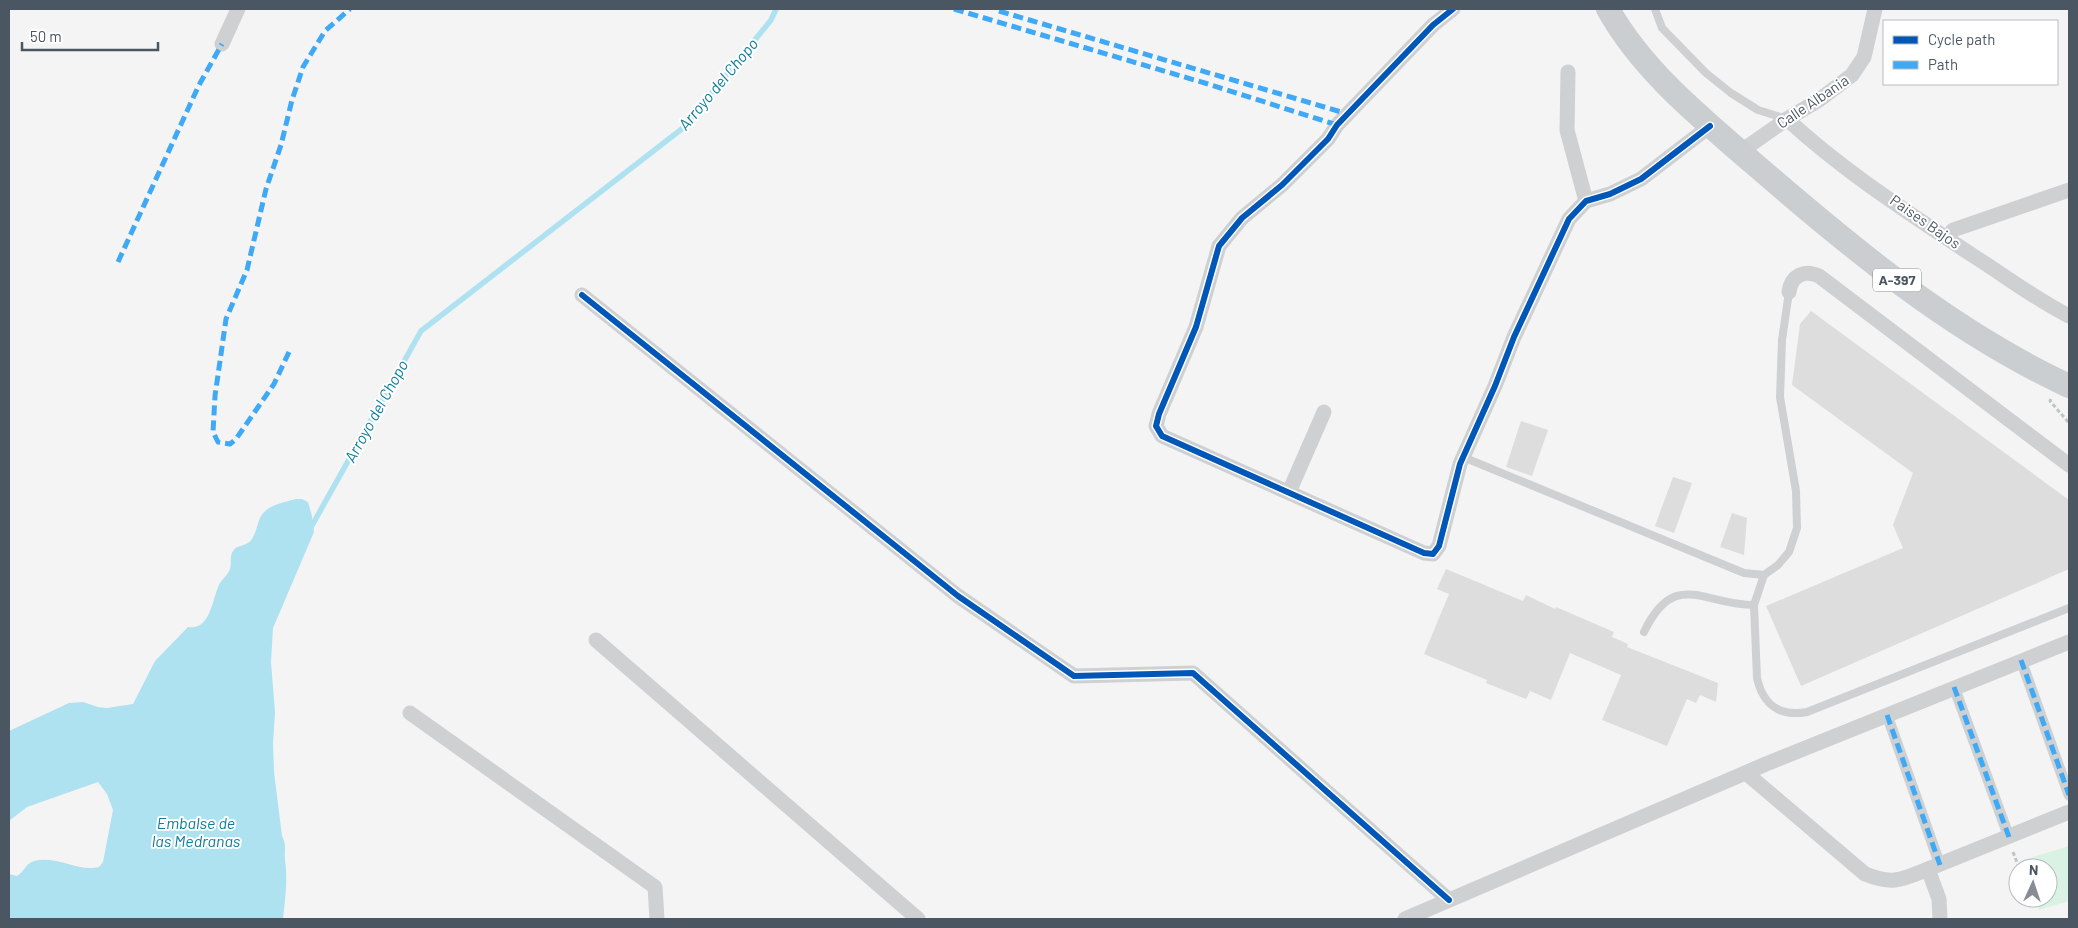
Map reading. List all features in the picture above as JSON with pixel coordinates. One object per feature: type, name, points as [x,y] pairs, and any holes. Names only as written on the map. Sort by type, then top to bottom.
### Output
[{"type":"main road","name":"A-397","points":[[1608,9],[1637,53],[1710,126],[1814,216],[1951,319],[2024,364],[2069,386]]},
{"type":"street","points":[[222,44],[238,9]]},
{"type":"street","points":[[1453,9],[1433,25],[1301,165],[1242,218],[1220,246],[1196,327],[1159,414],[1156,426],[1162,436],[1424,553],[1433,554],[1439,546],[1463,456],[1541,275],[1569,219],[1586,201],[1610,194],[1641,179],[1710,126]]},
{"type":"street","name":"Calle Albania","points":[[1740,152],[1787,119],[1819,100],[1856,70],[1864,57],[1875,9]]},
{"type":"street","points":[[1568,72],[1568,130],[1586,201]]},
{"type":"street","name":"Paises Bajos","points":[[1787,119],[1817,147],[2020,287],[2069,316]]},
{"type":"street","points":[[1948,238],[1953,230],[2069,190]]},
{"type":"street","points":[[1789,292],[1792,280],[1802,274],[1808,272],[1819,276],[2069,466]]},
{"type":"street","points":[[582,295],[958,596],[1074,676],[1193,673],[1449,900]]},
{"type":"street","points":[[1289,492],[1324,412]]},
{"type":"street","points":[[596,640],[918,919]]},
{"type":"street","points":[[1405,919],[1746,773],[1954,687],[2069,642]]},
{"type":"street","points":[[2021,660],[2069,795]]},
{"type":"street","points":[[1954,687],[2009,837]]},
{"type":"street","points":[[410,713],[655,887],[657,919]]},
{"type":"street","points":[[1887,715],[1934,867],[1940,919]]},
{"type":"street","points":[[1746,773],[1865,874],[1886,881],[1904,880],[2069,812]]},
{"type":"lane","points":[[1655,9],[1662,28],[1706,73],[1731,93],[1758,110],[1787,119]]},
{"type":"lane","points":[[1789,292],[1782,340],[1780,397],[1796,491],[1797,528],[1789,552],[1778,565],[1764,576],[1754,605],[1757,678],[1759,689],[1765,700],[1784,712],[1796,714],[1807,712],[2069,608]]},
{"type":"lane","points":[[1463,456],[1744,573],[1764,576]]},
{"type":"lane","points":[[1644,632],[1653,614],[1678,595],[1702,595],[1725,603],[1754,605]]},
{"type":"green space","points":[[2069,846],[2069,901],[2058,904],[2058,858],[2030,858]]},
{"type":"water","name":"Embalse de las Medranas","points":[[296,499],[308,502],[314,532],[273,628],[271,662],[275,712],[274,772],[282,836],[285,845],[286,882],[283,919],[9,919],[9,874],[17,876],[31,862],[42,860],[91,868],[99,867],[103,862],[113,810],[107,794],[98,782],[27,807],[9,821],[9,731],[69,703],[83,702],[107,708],[133,704],[155,661],[188,627],[195,627],[206,619],[219,585],[230,569],[233,551],[237,547],[250,542],[263,513],[271,507]]},
{"type":"building","points":[[1811,311],[2069,500],[2069,569],[1801,686],[1766,606],[1903,548],[1893,525],[1913,473],[1792,385],[1800,324]]},
{"type":"building","points":[[1521,421],[1548,430],[1532,476],[1506,467]]},
{"type":"building","points":[[1673,477],[1692,483],[1674,533],[1655,526]]},
{"type":"building","points":[[1732,513],[1747,518],[1744,555],[1720,547]]},
{"type":"building","points":[[1446,569],[1523,601],[1526,595],[1555,609],[1556,607],[1614,632],[1612,637],[1628,644],[1627,647],[1718,683],[1716,702],[1700,695],[1696,703],[1687,699],[1667,746],[1602,720],[1621,675],[1570,653],[1551,700],[1530,691],[1526,699],[1486,683],[1487,680],[1424,654],[1449,594],[1437,589]]},
{"type":"waterway","name":"Arroyo del Chopo","points":[[310,529],[421,331],[683,128],[771,20],[776,9]]},
{"type":"marked path","points":[[289,352],[274,384],[236,439],[230,444],[218,442],[213,432],[215,396],[226,319],[247,270],[266,189],[281,145],[292,100],[303,67],[325,31],[350,9]]},
{"type":"marked path","points":[[954,9],[1208,84],[1337,125]]},
{"type":"marked path","points":[[999,11],[1348,114]]},
{"type":"marked path","points":[[118,262],[199,85],[222,44]]},
{"type":"marked path","points":[[2021,660],[2069,795]]},
{"type":"marked path","points":[[1954,687],[2009,837]]},
{"type":"marked path","points":[[1887,715],[1940,865]]},
{"type":"cycle path","points":[[1453,9],[1433,25],[1337,125],[1328,139],[1282,185],[1242,218],[1219,246],[1196,327],[1159,414],[1156,426],[1162,436],[1424,553],[1433,554],[1439,546],[1460,464],[1495,386],[1514,337],[1569,219],[1586,201],[1610,194],[1641,179],[1710,126]]},
{"type":"cycle path","points":[[582,295],[958,596],[1074,676],[1193,673],[1449,900]]}]
